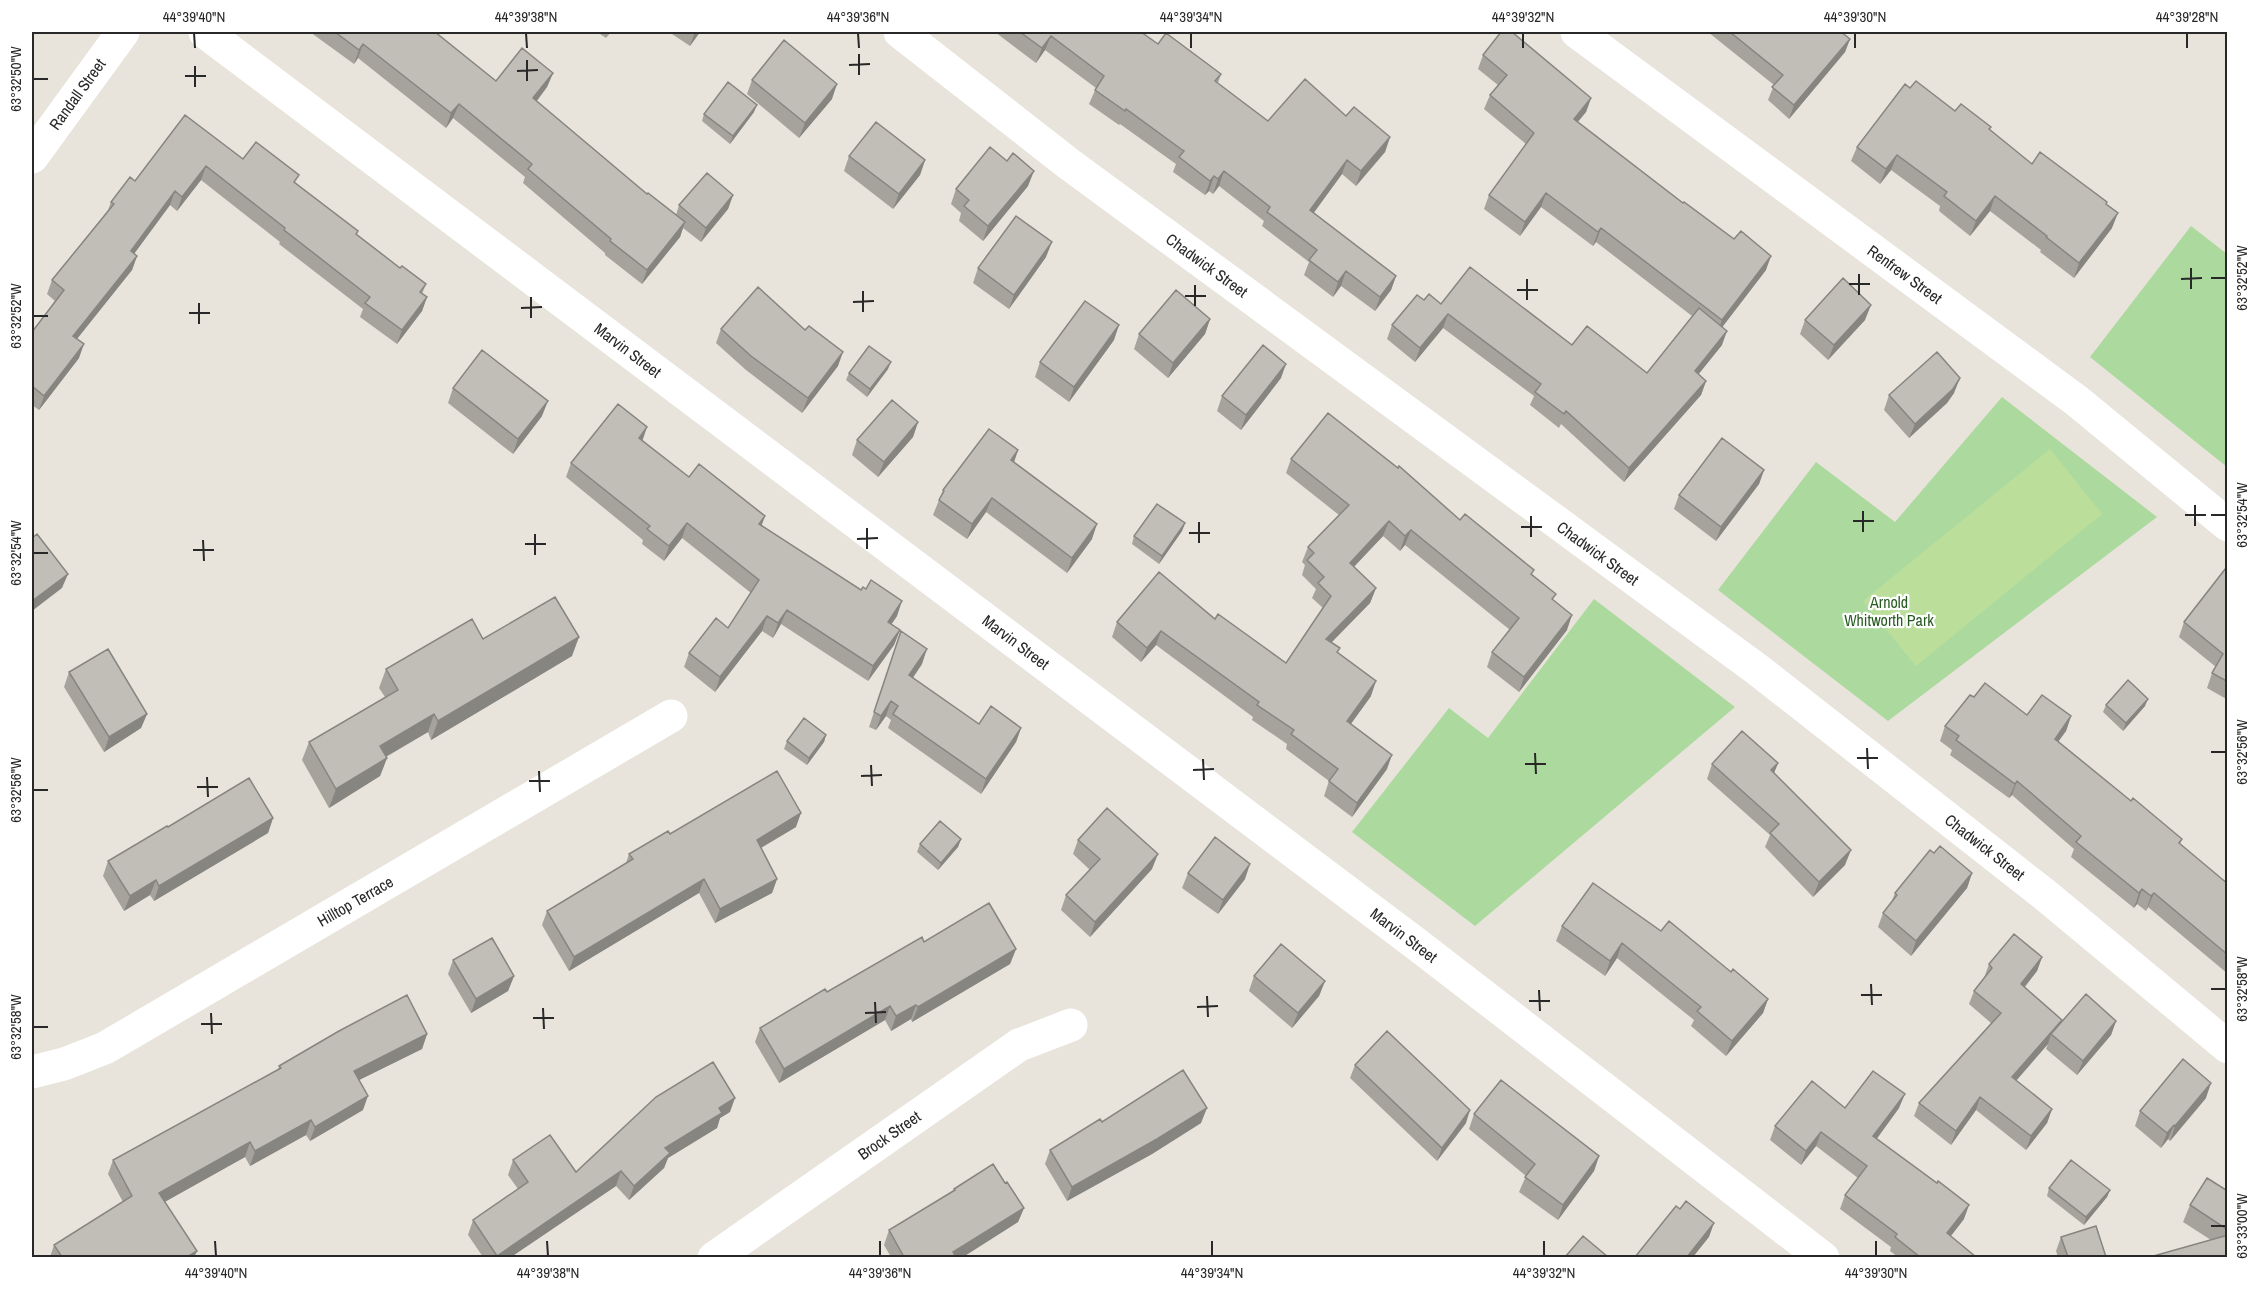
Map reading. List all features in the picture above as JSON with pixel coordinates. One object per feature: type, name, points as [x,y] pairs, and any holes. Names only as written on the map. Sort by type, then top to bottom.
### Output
[{"type":"street","name":"Randall Street","points":[[32,157],[123,32]]},
{"type":"street","name":"Marvin Street","points":[[206,32],[1406,936],[1823,1257]]},
{"type":"street","name":"Chadwick Street","points":[[900,32],[1069,164],[1758,670],[2044,894],[2228,1047]]},
{"type":"street","name":"Renfrew Street","points":[[1576,32],[2077,401],[2228,525]]},
{"type":"street","name":"Hilltop Terrace","points":[[32,1072],[64,1064],[105,1048],[671,716]]},
{"type":"street","name":"Brock Street","points":[[714,1257],[1019,1046],[1071,1025]]},
{"type":"green space","points":[[2191,226],[2227,254],[2227,467],[2090,357]]},
{"type":"green space","name":"Arnold Whitworth Park","points":[[2002,397],[2157,517],[1888,721],[1718,590],[1816,462],[1895,522]]},
{"type":"green space","points":[[2050,449],[2102,514],[1916,666],[1863,601]]},
{"type":"green space","points":[[1594,599],[1735,707],[1475,926],[1352,832],[1449,708],[1488,738]]},
{"type":"building","points":[[335,32],[435,32],[496,81],[522,48],[553,73],[533,98],[647,194],[685,222],[647,270],[610,241],[611,239],[528,169],[532,164],[459,104],[451,113],[363,44],[359,50]]},
{"type":"building","points":[[1020,32],[1141,32],[1158,44],[1166,33],[1221,74],[1215,81],[1268,121],[1305,79],[1346,116],[1354,107],[1390,137],[1361,171],[1347,160],[1310,210],[1396,276],[1380,297],[1346,271],[1338,282],[1309,260],[1317,250],[1267,212],[1270,207],[1224,171],[1218,179],[1214,176],[1210,181],[1179,157],[1184,151],[1126,109],[1125,111],[1095,90],[1104,76],[1051,36],[1042,48]]},
{"type":"building","points":[[1501,32],[1512,32],[1591,98],[1574,119],[1734,239],[1741,231],[1771,256],[1722,320],[1601,228],[1598,232],[1546,193],[1525,222],[1489,195],[1534,133],[1490,95],[1507,75],[1483,55]]},
{"type":"building","points":[[1730,32],[1841,32],[1850,39],[1794,105],[1772,87],[1783,75]]},
{"type":"building","points":[[784,40],[837,84],[805,123],[752,80]]},
{"type":"building","points":[[1916,81],[1955,111],[1961,104],[2032,164],[2040,152],[2107,202],[2106,204],[2118,213],[2079,263],[1995,196],[1976,221],[1944,196],[1947,192],[1897,155],[1886,169],[1857,147],[1905,84],[1910,88]]},
{"type":"building","points":[[728,82],[757,105],[733,136],[704,114]]},
{"type":"building","points":[[185,115],[243,159],[256,142],[299,175],[294,182],[358,231],[356,234],[400,268],[402,266],[426,284],[420,292],[427,297],[402,330],[365,303],[370,297],[206,166],[182,197],[175,191],[131,251],[137,256],[73,336],[84,344],[44,396],[32,386],[32,332],[64,290],[52,280],[114,204],[111,202],[130,177],[135,181]]},
{"type":"building","points":[[876,122],[925,160],[899,194],[849,156]]},
{"type":"building","points":[[990,147],[1007,161],[1013,153],[1034,171],[988,226],[964,206],[969,200],[956,189]]},
{"type":"building","points":[[707,173],[733,195],[706,228],[679,205]]},
{"type":"building","points":[[1016,216],[1052,242],[1014,295],[978,268]]},
{"type":"building","points":[[1470,267],[1572,345],[1587,326],[1647,373],[1699,308],[1727,331],[1695,371],[1706,381],[1629,468],[1566,411],[1564,414],[1535,392],[1541,384],[1448,314],[1420,348],[1392,325],[1417,295],[1424,300],[1429,294],[1441,304]]},
{"type":"building","points":[[1843,278],[1871,305],[1834,345],[1805,320]]},
{"type":"building","points":[[758,287],[805,330],[809,326],[843,352],[808,398],[751,356],[721,329]]},
{"type":"building","points":[[1176,290],[1210,319],[1173,363],[1139,334]]},
{"type":"building","points":[[1085,301],[1119,325],[1074,387],[1040,362]]},
{"type":"building","points":[[1263,345],[1286,364],[1246,415],[1222,396]]},
{"type":"building","points":[[869,346],[891,362],[870,389],[849,373]]},
{"type":"building","points":[[482,350],[548,401],[518,439],[453,388]]},
{"type":"building","points":[[1937,352],[1960,378],[1953,389],[1915,424],[1889,395]]},
{"type":"building","points":[[892,400],[918,422],[884,462],[857,440]]},
{"type":"building","points":[[618,404],[647,427],[639,438],[689,477],[699,464],[765,516],[759,524],[861,590],[863,587],[866,589],[871,580],[902,601],[888,622],[900,630],[873,666],[787,610],[778,623],[767,616],[720,677],[689,653],[716,618],[728,628],[759,580],[687,523],[669,546],[647,529],[650,526],[571,463]]},
{"type":"building","points":[[1328,413],[1398,468],[1399,466],[1460,520],[1465,514],[1534,570],[1531,574],[1556,594],[1552,599],[1572,615],[1524,677],[1492,652],[1519,618],[1411,530],[1405,536],[1389,521],[1350,563],[1376,588],[1326,639],[1340,648],[1337,652],[1376,681],[1347,721],[1392,755],[1357,803],[1329,781],[1338,769],[1291,734],[1294,730],[1257,705],[1259,702],[1161,631],[1147,648],[1117,622],[1159,572],[1215,619],[1218,614],[1286,663],[1331,596],[1318,583],[1324,577],[1307,560],[1314,553],[1308,547],[1349,505],[1291,459]]},
{"type":"building","points":[[989,429],[1018,450],[1011,460],[1097,524],[1072,558],[992,498],[972,524],[939,500],[943,490]]},
{"type":"building","points":[[1722,438],[1764,470],[1721,527],[1679,495]]},
{"type":"building","points":[[1157,504],[1185,523],[1162,556],[1134,536]]},
{"type":"building","points":[[37,534],[68,574],[32,601],[32,538]]},
{"type":"building","points":[[2226,568],[2228,570],[2228,682],[2212,673],[2223,654],[2184,622]]},
{"type":"building","points":[[555,597],[579,637],[438,721],[434,714],[380,746],[387,758],[336,789],[309,742],[398,690],[386,669],[472,619],[483,639]]},
{"type":"building","points":[[901,631],[927,649],[909,675],[979,724],[991,706],[1021,728],[986,779],[893,714],[898,706],[891,701],[881,716],[874,712]]},
{"type":"building","points":[[108,649],[147,714],[109,737],[69,672]]},
{"type":"building","points":[[2128,680],[2148,699],[2126,723],[2106,705]]},
{"type":"building","points":[[1985,683],[2027,715],[2042,695],[2071,716],[2055,739],[2131,801],[2133,798],[2182,839],[2179,843],[2228,884],[2228,955],[2154,893],[2151,896],[2142,889],[2139,893],[2076,842],[2081,836],[2017,781],[2015,784],[1956,740],[1959,736],[1945,726],[1970,695],[1974,697]]},
{"type":"building","points":[[804,718],[826,735],[809,758],[787,741]]},
{"type":"building","points":[[1742,731],[1778,763],[1771,770],[1851,850],[1819,882],[1770,833],[1779,824],[1712,764]]},
{"type":"building","points":[[777,771],[801,813],[757,840],[777,879],[720,909],[704,879],[574,957],[547,911],[633,859],[629,854],[668,831],[670,834]]},
{"type":"building","points":[[249,778],[273,818],[159,886],[156,880],[130,896],[108,861]]},
{"type":"building","points":[[1107,808],[1158,854],[1095,922],[1066,895],[1100,859],[1078,840]]},
{"type":"building","points":[[940,821],[961,839],[941,863],[920,844]]},
{"type":"building","points":[[1215,837],[1250,864],[1223,900],[1188,873]]},
{"type":"building","points":[[1940,846],[1972,873],[1916,941],[1883,913],[1897,895],[1895,893],[1930,850],[1934,853]]},
{"type":"building","points":[[1593,883],[1661,931],[1669,921],[1731,972],[1733,969],[1768,999],[1732,1041],[1697,1011],[1701,1007],[1622,943],[1610,961],[1562,926]]},
{"type":"building","points":[[989,903],[1016,949],[918,1007],[916,1005],[896,1016],[890,1006],[784,1069],[760,1028],[825,989],[827,992],[922,937],[924,942]]},
{"type":"building","points":[[2014,934],[2042,957],[2021,984],[2062,1020],[2012,1077],[2052,1109],[2031,1136],[1980,1097],[1956,1131],[1919,1103],[2001,1013],[1974,991],[1992,968],[1989,964]]},
{"type":"building","points":[[492,938],[514,976],[476,999],[453,960]]},
{"type":"building","points":[[1281,944],[1325,981],[1298,1013],[1254,976]]},
{"type":"building","points":[[2086,994],[2116,1021],[2083,1061],[2051,1034]]},
{"type":"building","points":[[407,995],[427,1034],[354,1071],[368,1096],[315,1127],[311,1120],[255,1151],[250,1142],[159,1193],[197,1251],[187,1257],[62,1257],[54,1245],[132,1196],[113,1160],[281,1068],[279,1066],[339,1031]]},
{"type":"building","points":[[1387,1031],[1470,1110],[1442,1148],[1355,1065]]},
{"type":"building","points":[[2183,1059],[2211,1083],[2167,1133],[2140,1111]]},
{"type":"building","points":[[713,1062],[735,1098],[719,1108],[722,1113],[665,1148],[670,1153],[634,1186],[621,1171],[497,1256],[473,1220],[528,1182],[513,1160],[550,1135],[576,1172],[656,1097]]},
{"type":"building","points":[[1183,1070],[1207,1108],[1072,1187],[1050,1150],[1100,1119],[1102,1122]]},
{"type":"building","points":[[1873,1071],[1905,1094],[1873,1136],[1969,1205],[1947,1233],[1976,1257],[1920,1257],[1895,1237],[1897,1234],[1845,1195],[1867,1166],[1821,1132],[1806,1151],[1775,1126],[1812,1081],[1845,1108]]},
{"type":"building","points":[[1501,1080],[1599,1156],[1563,1205],[1525,1177],[1535,1164],[1474,1114]]},
{"type":"building","points":[[2071,1160],[2110,1190],[2086,1217],[2049,1188]]},
{"type":"building","points":[[993,1164],[1024,1208],[953,1252],[956,1257],[904,1257],[889,1230]]},
{"type":"building","points":[[2207,1178],[2226,1190],[2228,1188],[2228,1230],[2190,1205]]},
{"type":"building","points":[[1686,1201],[1714,1223],[1687,1257],[1635,1257],[1676,1206],[1680,1209]]},
{"type":"building","points":[[2096,1226],[2106,1257],[2068,1257],[2061,1237]]},
{"type":"building","points":[[2228,1235],[2228,1257],[2150,1257]]},
{"type":"building","points":[[1583,1236],[1608,1257],[1565,1257]]}]
